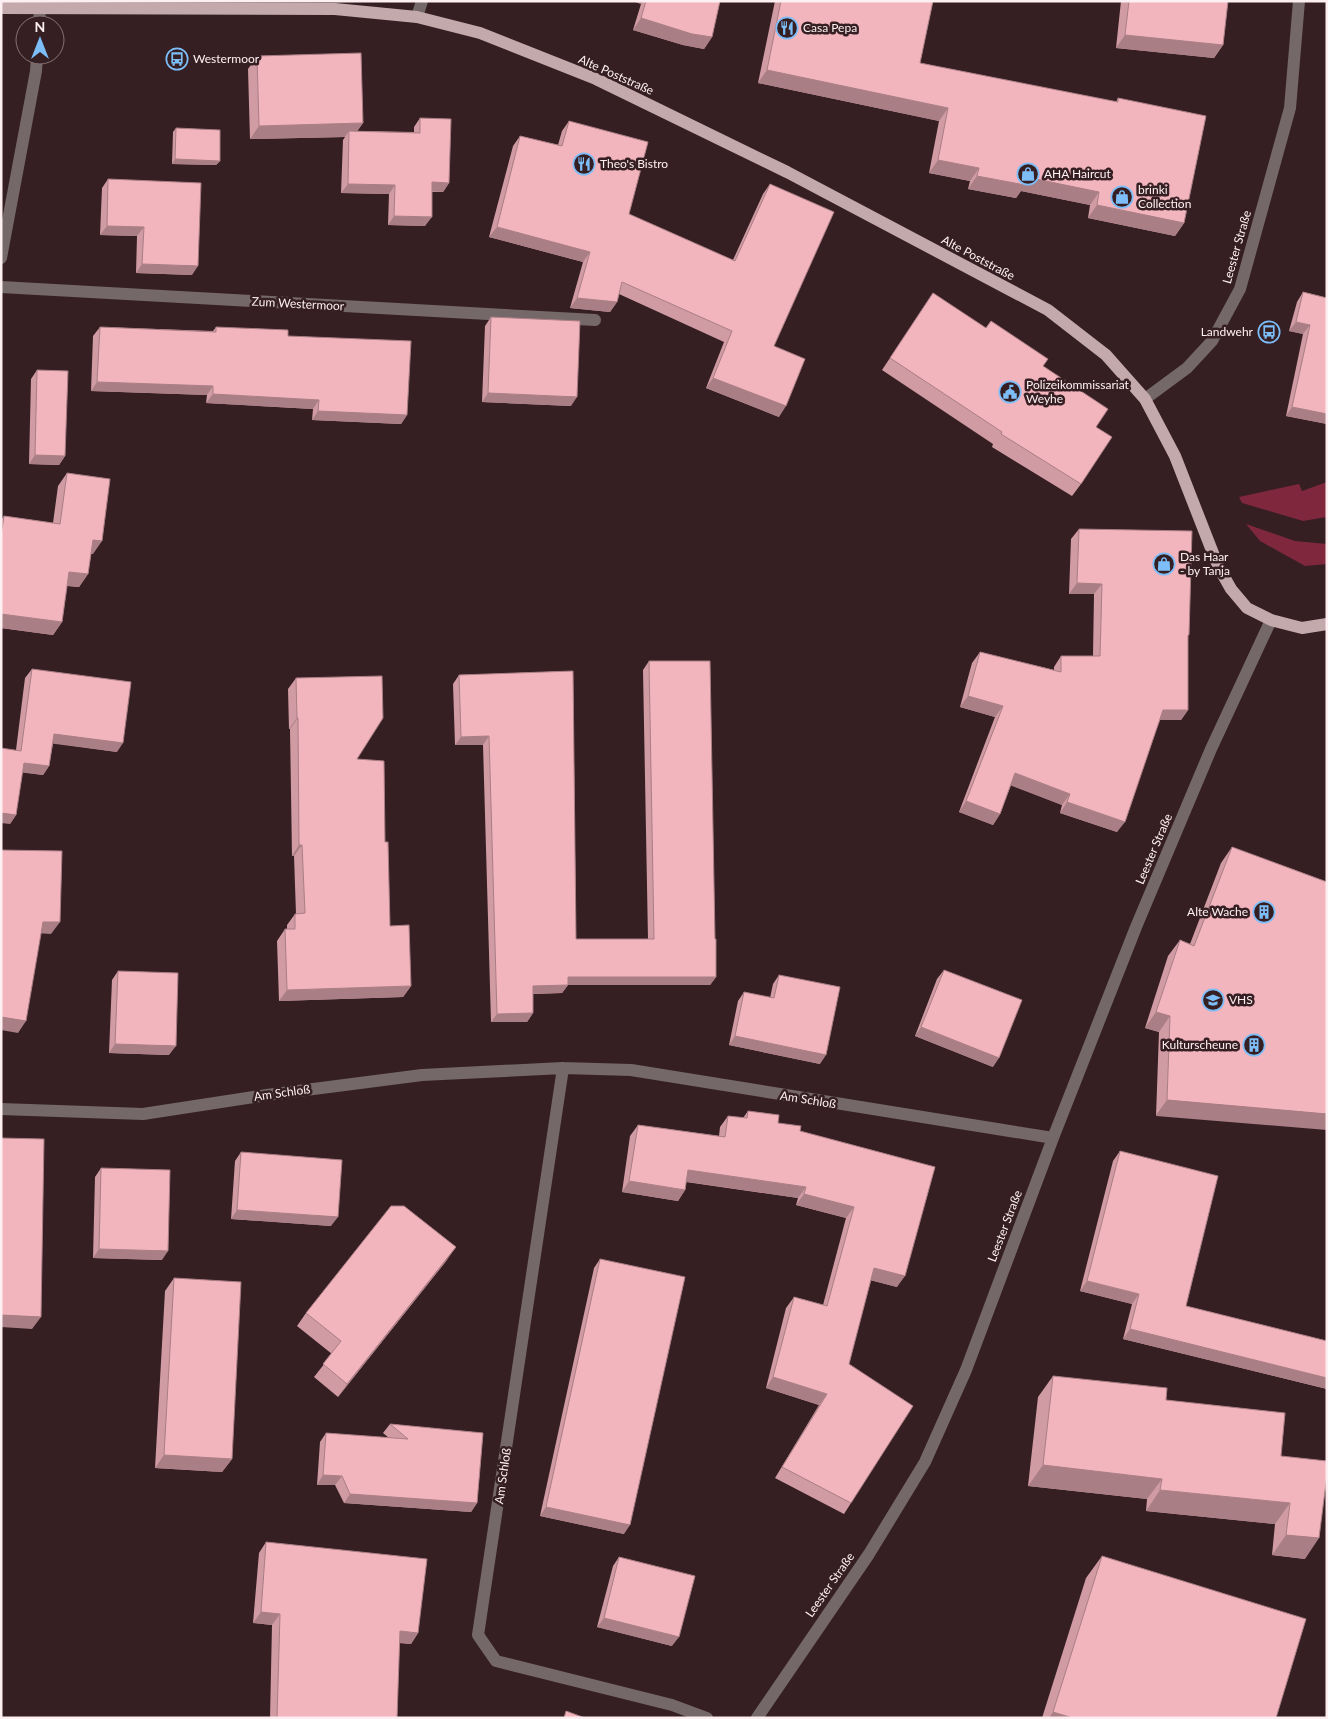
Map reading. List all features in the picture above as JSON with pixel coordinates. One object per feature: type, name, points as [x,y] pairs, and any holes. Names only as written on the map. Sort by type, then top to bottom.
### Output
[{"type":"main road","name":"Alte Poststraße","points":[[1,8],[335,9],[417,17],[480,33],[596,79],[787,172],[1048,310],[1106,355],[1145,398]]},
{"type":"main road","points":[[1145,398],[1176,456],[1218,566],[1231,589],[1247,608],[1271,620],[1302,628],[1327,624]]},
{"type":"street","points":[[417,17],[422,1]]},
{"type":"street","name":"Leester Straße","points":[[1145,398],[1187,368],[1212,342],[1240,289],[1290,108],[1299,1]]},
{"type":"street","points":[[40,8],[40,15]]},
{"type":"street","points":[[1,258],[36,65]]},
{"type":"street","name":"Zum Westermoor","points":[[1,287],[595,320]]},
{"type":"street","name":"Leester Straße","points":[[757,1718],[869,1554],[925,1462],[966,1370],[1053,1138],[1136,927],[1184,811],[1271,620]]},
{"type":"street","name":"Am Schloß","points":[[563,1068],[478,1635],[496,1662],[672,1705],[707,1718]]},
{"type":"street","name":"Am Schloß","points":[[1,1109],[143,1114],[267,1094],[422,1075],[563,1068],[631,1070],[1053,1138]]},
{"type":"shaded area","points":[[1327,482],[1327,517],[1303,521],[1242,503],[1239,497],[1299,484],[1302,491]]},
{"type":"shaded area","points":[[1246,524],[1295,541],[1327,544],[1327,564],[1305,566],[1260,541]]},
{"type":"building","points":[[646,1],[720,1],[712,37],[692,34],[641,18]]},
{"type":"building","points":[[781,1],[933,1],[920,63],[1118,102],[1118,98],[1206,116],[1184,223],[1097,205],[1099,192],[1026,177],[1025,185],[977,176],[979,168],[938,160],[948,108],[767,70]]},
{"type":"building","points":[[1129,1],[1228,1],[1223,45],[1125,35]]},
{"type":"building","points":[[361,53],[363,123],[259,126],[257,56]]},
{"type":"building","points":[[420,118],[451,119],[449,183],[432,182],[432,217],[394,216],[395,185],[348,184],[349,131],[420,133]]},
{"type":"building","points":[[569,121],[648,142],[629,214],[735,261],[770,184],[834,212],[774,346],[805,359],[786,406],[713,378],[732,331],[622,282],[617,302],[577,298],[590,252],[497,227],[520,136],[562,146]]},
{"type":"building","points":[[176,128],[220,130],[220,161],[175,159]]},
{"type":"building","points":[[108,179],[201,183],[198,266],[142,264],[144,227],[107,226]]},
{"type":"building","points":[[1303,292],[1327,298],[1327,414],[1292,407],[1310,325],[1296,322]]},
{"type":"building","points":[[933,293],[986,328],[991,321],[1048,359],[1043,366],[1108,409],[1096,427],[1112,437],[1081,484],[1001,434],[1002,432],[890,358]]},
{"type":"building","points":[[491,317],[580,321],[577,397],[488,393]]},
{"type":"building","points":[[100,327],[216,332],[216,327],[288,330],[288,336],[411,341],[407,415],[318,411],[319,400],[213,394],[213,386],[97,382]]},
{"type":"building","points":[[37,370],[68,371],[65,456],[35,455]]},
{"type":"building","points":[[67,473],[110,479],[102,541],[93,540],[88,574],[69,572],[62,622],[1,614],[1,535],[4,516],[60,524]]},
{"type":"building","points":[[1079,529],[1192,531],[1188,635],[1188,710],[1163,710],[1125,822],[1067,802],[1070,794],[1015,773],[1000,814],[966,801],[1003,706],[968,696],[980,652],[1061,672],[1061,656],[1100,656],[1102,584],[1077,583]]},
{"type":"building","points":[[649,661],[710,661],[716,977],[568,977],[568,985],[533,986],[533,1013],[497,1014],[489,736],[461,737],[459,675],[573,671],[576,939],[654,939]]},
{"type":"building","points":[[32,669],[131,682],[123,743],[54,734],[49,766],[24,763],[16,815],[1,813],[1,748],[21,751]]},
{"type":"building","points":[[382,676],[383,718],[357,759],[384,761],[385,842],[388,842],[390,926],[409,925],[411,986],[287,990],[285,929],[295,929],[295,914],[305,913],[302,845],[299,845],[296,678]]},
{"type":"building","points":[[1232,847],[1327,882],[1327,1114],[1167,1100],[1170,1016],[1156,1012],[1180,940],[1194,946]]},
{"type":"building","points":[[1,850],[62,851],[60,922],[43,922],[26,1021],[1,1017]]},
{"type":"building","points":[[944,970],[1022,1000],[999,1058],[921,1027]]},
{"type":"building","points":[[118,971],[178,973],[176,1046],[115,1044]]},
{"type":"building","points":[[779,975],[840,987],[826,1055],[735,1036],[744,992],[774,998]]},
{"type":"building","points":[[748,1111],[779,1115],[778,1123],[801,1126],[800,1131],[935,1167],[905,1276],[874,1268],[849,1364],[913,1406],[851,1503],[782,1467],[827,1394],[773,1377],[794,1297],[827,1306],[854,1207],[804,1194],[806,1187],[688,1170],[685,1190],[629,1181],[638,1125],[725,1137],[728,1116],[747,1118]]},
{"type":"building","points":[[1,1138],[44,1139],[41,1317],[1,1315]]},
{"type":"building","points":[[1120,1151],[1218,1176],[1186,1306],[1327,1341],[1327,1378],[1130,1329],[1139,1294],[1087,1281]]},
{"type":"building","points":[[241,1152],[342,1160],[338,1217],[237,1210]]},
{"type":"building","points":[[101,1168],[170,1170],[168,1251],[99,1249]]},
{"type":"building","points":[[391,1206],[404,1206],[456,1247],[347,1384],[323,1364],[341,1341],[306,1313]]},
{"type":"building","points":[[600,1259],[685,1277],[630,1525],[546,1507]]},
{"type":"building","points":[[174,1278],[241,1282],[232,1459],[164,1455]]},
{"type":"building","points":[[1053,1376],[1167,1388],[1166,1400],[1285,1413],[1281,1456],[1327,1461],[1319,1538],[1286,1535],[1290,1503],[1160,1490],[1162,1479],[1043,1465]]},
{"type":"building","points":[[390,1424],[483,1433],[477,1503],[350,1494],[342,1476],[323,1475],[326,1433],[408,1439]]},
{"type":"building","points":[[266,1542],[427,1559],[418,1633],[400,1631],[397,1718],[277,1718],[280,1614],[261,1612]]},
{"type":"building","points":[[1102,1556],[1306,1619],[1276,1718],[1073,1718],[1053,1712]]},
{"type":"building","points":[[619,1557],[695,1576],[679,1637],[604,1618]]},
{"type":"building","points":[[566,1711],[585,1718],[564,1718]]},
{"type":"place","name":"Casa Pepa","points":[[787,28]]},
{"type":"place","name":"Westermoor","points":[[177,59]]},
{"type":"place","name":"Theo's Bistro","points":[[584,164]]},
{"type":"place","name":"AHA Haircut","points":[[1028,174]]},
{"type":"place","name":"brinki Collection","points":[[1122,197]]},
{"type":"place","name":"Landwehr","points":[[1269,332]]},
{"type":"place","name":"Polizeikommissariat Weyhe","points":[[1010,392]]},
{"type":"place","name":"Das Haar - by Tanja","points":[[1164,564]]},
{"type":"place","name":"Alte Wache","points":[[1264,912]]},
{"type":"place","name":"VHS","points":[[1213,1000]]},
{"type":"place","name":"Kulturscheune","points":[[1254,1045]]}]
